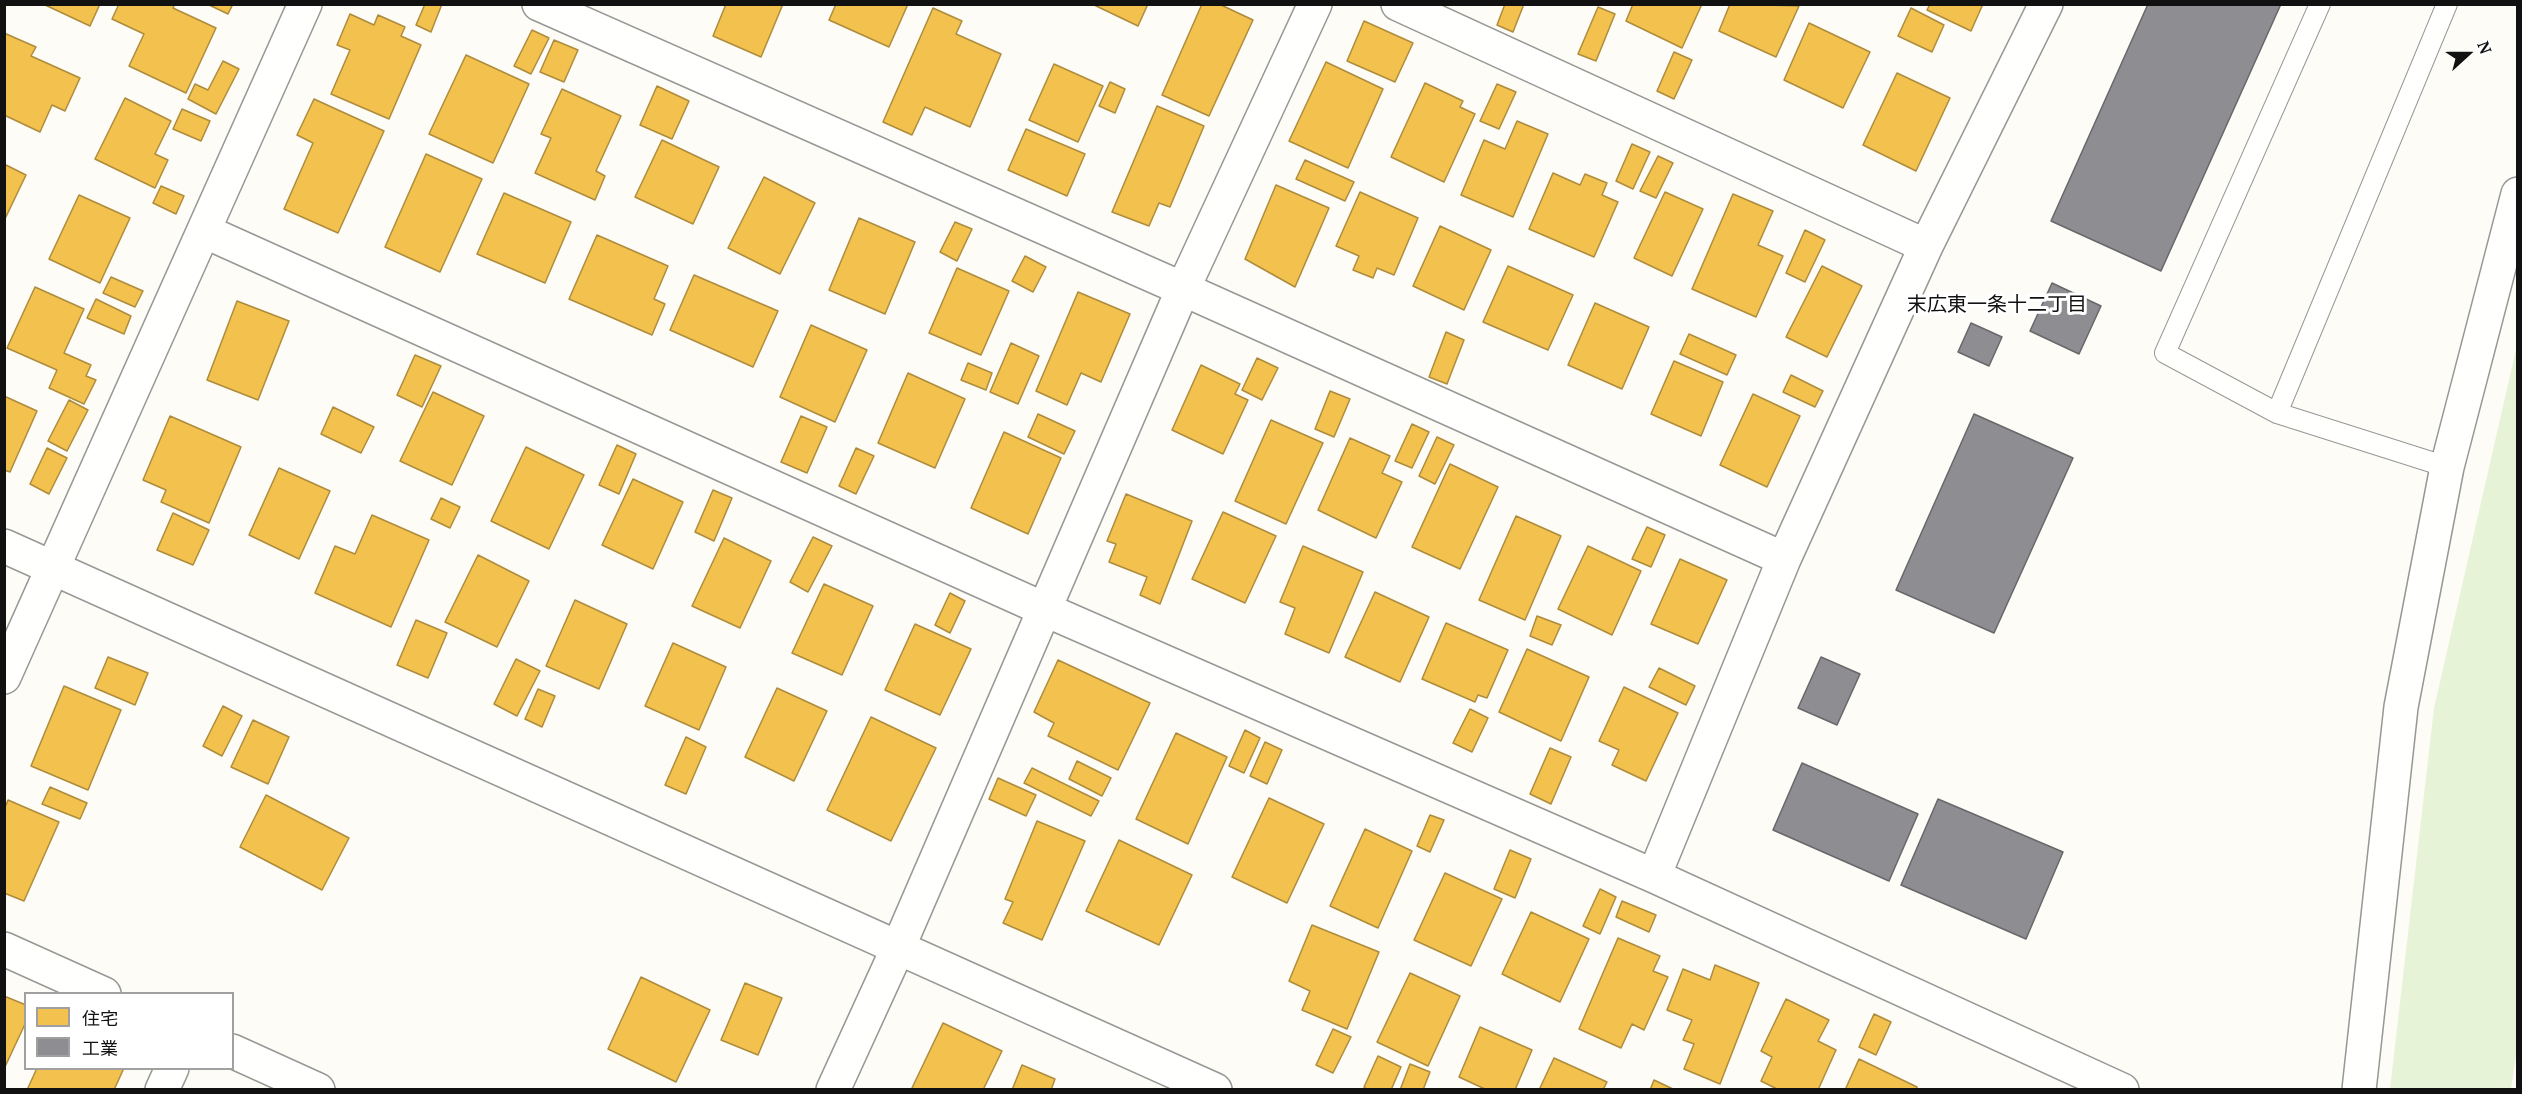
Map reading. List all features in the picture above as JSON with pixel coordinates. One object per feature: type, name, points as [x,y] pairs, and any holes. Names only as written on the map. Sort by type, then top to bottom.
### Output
[{"type":"street","points":[[4,677],[305,4]]},
{"type":"street","points":[[538,4],[1183,289],[1784,559]]},
{"type":"street","points":[[833,1089],[898,948],[1046,610],[1183,289],[1315,4]]},
{"type":"street","points":[[1398,4],[1926,246]]},
{"type":"street","points":[[1654,876],[1784,559],[1926,246],[2046,4]]},
{"type":"street","points":[[2359,1089],[2401,707],[2447,467],[2517,194]]},
{"type":"street","points":[[204,231],[1046,610],[1654,876],[2122,1089]]},
{"type":"street","points":[[4,546],[1215,1089]]},
{"type":"street","points":[[4,949],[102,992]]},
{"type":"street","points":[[234,1052],[318,1089]]},
{"type":"street","points":[[162,1089],[170,1070]]},
{"type":"lane","points":[[2320,4],[2165,353],[2277,413],[2447,467]]},
{"type":"lane","points":[[2277,413],[2447,4]]},
{"type":"green space","points":[[2517,345],[2518,1042],[2511,1089],[2390,1089],[2434,708]]},
{"type":"building: 住宅","points":[[43,4],[100,4],[90,26]]},
{"type":"building: 住宅","points":[[119,4],[175,4],[173,8],[216,28],[186,93],[129,66],[144,34],[112,19]]},
{"type":"building: 住宅","points":[[207,4],[233,4],[228,14]]},
{"type":"building: 住宅","points":[[425,4],[442,4],[431,32],[416,25]]},
{"type":"building: 住宅","points":[[726,4],[783,4],[761,57],[713,36]]},
{"type":"building: 住宅","points":[[836,4],[908,4],[889,47],[829,20]]},
{"type":"building: 住宅","points":[[1092,4],[1148,4],[1138,26]]},
{"type":"building: 住宅","points":[[1202,4],[1219,4],[1253,20],[1209,116],[1162,95]]},
{"type":"building: 住宅","points":[[1505,4],[1524,4],[1513,32],[1497,25]]},
{"type":"building: 住宅","points":[[1633,4],[1702,4],[1682,48],[1626,21]]},
{"type":"building: 住宅","points":[[1730,4],[1799,6],[1776,57],[1719,31]]},
{"type":"building: 住宅","points":[[1930,4],[1983,4],[1971,31],[1927,10]]},
{"type":"building: 住宅","points":[[1598,7],[1615,14],[1596,61],[1578,54]]},
{"type":"building: 住宅","points":[[933,8],[962,21],[956,34],[1001,54],[970,127],[925,107],[912,135],[883,122]]},
{"type":"building: 住宅","points":[[1911,8],[1944,25],[1932,52],[1898,36]]},
{"type":"building: 住宅","points":[[350,14],[374,25],[378,15],[405,27],[401,36],[421,45],[389,119],[331,94],[350,50],[337,45]]},
{"type":"building: 住宅","points":[[1364,21],[1413,43],[1395,82],[1347,61]]},
{"type":"building: 住宅","points":[[1809,23],[1870,52],[1843,108],[1784,80]]},
{"type":"building: 住宅","points":[[532,30],[549,38],[531,74],[514,66]]},
{"type":"building: 住宅","points":[[4,33],[36,47],[31,56],[80,78],[65,111],[52,105],[40,132],[4,115]]},
{"type":"building: 住宅","points":[[554,40],[578,50],[564,82],[540,72]]},
{"type":"building: 住宅","points":[[1674,52],[1692,60],[1674,99],[1657,91]]},
{"type":"building: 住宅","points":[[466,55],[529,84],[493,163],[429,134]]},
{"type":"building: 住宅","points":[[223,61],[239,69],[216,114],[188,99],[195,84],[208,90]]},
{"type":"building: 住宅","points":[[1326,62],[1383,89],[1348,168],[1289,141]]},
{"type":"building: 住宅","points":[[1054,64],[1103,86],[1078,142],[1029,120]]},
{"type":"building: 住宅","points":[[1897,73],[1950,98],[1916,171],[1863,145]]},
{"type":"building: 住宅","points":[[1110,82],[1125,89],[1115,113],[1099,106]]},
{"type":"building: 住宅","points":[[1425,83],[1463,101],[1460,107],[1475,114],[1444,182],[1391,157]]},
{"type":"building: 住宅","points":[[1497,84],[1516,92],[1499,129],[1480,121]]},
{"type":"building: 住宅","points":[[657,86],[689,101],[672,139],[640,125]]},
{"type":"building: 住宅","points":[[562,89],[621,116],[596,171],[605,176],[595,200],[535,173],[551,138],[541,134]]},
{"type":"building: 住宅","points":[[125,98],[171,121],[155,154],[168,160],[155,188],[95,159]]},
{"type":"building: 住宅","points":[[314,99],[384,131],[338,233],[284,209],[313,143],[297,135]]},
{"type":"building: 住宅","points":[[1157,106],[1204,126],[1170,207],[1159,203],[1149,226],[1112,212]]},
{"type":"building: 住宅","points":[[182,109],[210,121],[201,141],[173,129]]},
{"type":"building: 住宅","points":[[1517,121],[1548,134],[1513,217],[1461,195],[1484,140],[1505,149]]},
{"type":"building: 住宅","points":[[1026,129],[1085,154],[1067,196],[1008,170]]},
{"type":"building: 住宅","points":[[662,140],[719,167],[693,224],[635,197]]},
{"type":"building: 住宅","points":[[1632,144],[1650,152],[1633,189],[1616,181]]},
{"type":"building: 住宅","points":[[426,154],[482,179],[440,272],[385,247]]},
{"type":"building: 住宅","points":[[1658,156],[1673,163],[1656,198],[1640,191]]},
{"type":"building: 住宅","points":[[1305,160],[1354,182],[1345,201],[1296,179]]},
{"type":"building: 住宅","points":[[4,164],[26,175],[4,221]]},
{"type":"building: 住宅","points":[[1553,173],[1580,185],[1585,174],[1607,183],[1602,195],[1618,202],[1594,257],[1529,229]]},
{"type":"building: 住宅","points":[[764,177],[815,203],[780,274],[728,248]]},
{"type":"building: 住宅","points":[[1276,185],[1329,208],[1295,287],[1245,259]]},
{"type":"building: 住宅","points":[[161,186],[184,196],[176,214],[153,203]]},
{"type":"building: 住宅","points":[[1360,192],[1418,218],[1394,275],[1377,268],[1373,278],[1353,270],[1359,256],[1336,246]]},
{"type":"building: 住宅","points":[[1665,192],[1703,209],[1672,276],[1634,258]]},
{"type":"building: 住宅","points":[[504,193],[571,222],[545,283],[477,254]]},
{"type":"building: 住宅","points":[[1733,194],[1773,211],[1758,245],[1783,256],[1756,317],[1692,289]]},
{"type":"building: 住宅","points":[[79,195],[130,218],[100,283],[49,259]]},
{"type":"building: 住宅","points":[[859,218],[915,242],[885,314],[829,290]]},
{"type":"building: 住宅","points":[[955,222],[972,229],[957,261],[940,252]]},
{"type":"building: 住宅","points":[[1440,226],[1491,250],[1464,310],[1413,286]]},
{"type":"building: 住宅","points":[[1805,230],[1825,240],[1805,282],[1786,273]]},
{"type":"building: 住宅","points":[[597,235],[668,266],[654,299],[665,304],[652,335],[569,299]]},
{"type":"building: 住宅","points":[[1025,256],[1046,267],[1033,292],[1012,281]]},
{"type":"building: 住宅","points":[[1508,266],[1573,295],[1548,350],[1483,322]]},
{"type":"building: 住宅","points":[[1822,266],[1862,286],[1827,357],[1786,337]]},
{"type":"building: 住宅","points":[[957,268],[1009,291],[981,355],[929,333]]},
{"type":"building: 住宅","points":[[694,275],[778,311],[753,367],[670,330]]},
{"type":"building: 住宅","points":[[111,277],[143,291],[135,307],[103,293]]},
{"type":"building: 住宅","points":[[35,287],[84,309],[64,353],[91,365],[86,376],[96,380],[84,404],[49,388],[57,370],[7,348]]},
{"type":"building: 住宅","points":[[1078,292],[1130,314],[1101,382],[1081,373],[1067,405],[1036,391]]},
{"type":"building: 住宅","points":[[96,299],[131,316],[124,334],[87,318]]},
{"type":"building: 住宅","points":[[237,301],[289,321],[258,400],[207,380]]},
{"type":"building: 住宅","points":[[1595,303],[1649,327],[1622,389],[1568,365]]},
{"type":"building: 住宅","points":[[811,325],[867,350],[835,422],[780,397]]},
{"type":"building: 住宅","points":[[1446,332],[1464,340],[1447,384],[1429,377]]},
{"type":"building: 住宅","points":[[1689,334],[1736,355],[1727,375],[1680,354]]},
{"type":"building: 住宅","points":[[1011,343],[1039,356],[1018,404],[990,392]]},
{"type":"building: 住宅","points":[[415,355],[441,366],[422,407],[397,395]]},
{"type":"building: 住宅","points":[[1257,358],[1278,368],[1262,400],[1242,390]]},
{"type":"building: 住宅","points":[[1674,361],[1723,382],[1701,436],[1651,414]]},
{"type":"building: 住宅","points":[[968,363],[992,373],[986,390],[961,380]]},
{"type":"building: 住宅","points":[[1201,365],[1240,384],[1235,394],[1248,400],[1223,454],[1172,430]]},
{"type":"building: 住宅","points":[[908,373],[965,399],[935,468],[878,443]]},
{"type":"building: 住宅","points":[[1791,375],[1823,391],[1815,407],[1783,392]]},
{"type":"building: 住宅","points":[[1330,391],[1350,399],[1334,437],[1315,429]]},
{"type":"building: 住宅","points":[[433,392],[484,416],[452,485],[400,461]]},
{"type":"building: 住宅","points":[[1753,394],[1800,416],[1767,487],[1720,465]]},
{"type":"building: 住宅","points":[[4,396],[37,411],[10,472],[4,470]]},
{"type":"building: 住宅","points":[[69,400],[88,410],[67,451],[48,441]]},
{"type":"building: 住宅","points":[[333,407],[374,427],[361,453],[321,434]]},
{"type":"building: 住宅","points":[[1038,414],[1075,431],[1064,454],[1028,437]]},
{"type":"building: 住宅","points":[[170,416],[241,447],[209,523],[161,502],[166,490],[143,480]]},
{"type":"building: 住宅","points":[[801,416],[827,427],[807,473],[781,462]]},
{"type":"building: 住宅","points":[[1271,420],[1323,443],[1286,524],[1235,501]]},
{"type":"building: 住宅","points":[[1412,424],[1429,432],[1412,468],[1395,461]]},
{"type":"building: 住宅","points":[[1004,432],[1061,458],[1028,534],[971,508]]},
{"type":"building: 住宅","points":[[1437,437],[1454,445],[1435,484],[1419,476]]},
{"type":"building: 住宅","points":[[1350,438],[1390,456],[1382,473],[1402,482],[1376,538],[1318,510]]},
{"type":"building: 住宅","points":[[617,445],[636,454],[619,494],[599,485]]},
{"type":"building: 住宅","points":[[526,447],[584,475],[549,549],[491,521]]},
{"type":"building: 住宅","points":[[47,448],[67,458],[49,494],[30,484]]},
{"type":"building: 住宅","points":[[856,448],[874,456],[856,494],[839,486]]},
{"type":"building: 住宅","points":[[1450,464],[1498,487],[1460,569],[1412,547]]},
{"type":"building: 住宅","points":[[279,468],[330,491],[299,559],[249,535]]},
{"type":"building: 住宅","points":[[633,479],[683,502],[653,569],[602,545]]},
{"type":"building: 住宅","points":[[713,490],[732,498],[714,541],[695,532]]},
{"type":"building: 住宅","points":[[1126,494],[1192,521],[1160,604],[1140,595],[1147,577],[1109,562],[1116,544],[1107,541]]},
{"type":"building: 住宅","points":[[441,498],[460,507],[450,528],[431,519]]},
{"type":"building: 住宅","points":[[1223,512],[1276,536],[1245,603],[1192,579]]},
{"type":"building: 住宅","points":[[173,513],[209,530],[193,565],[157,550]]},
{"type":"building: 住宅","points":[[372,515],[429,540],[391,627],[315,593],[335,546],[355,554]]},
{"type":"building: 住宅","points":[[1516,516],[1561,536],[1525,620],[1479,600]]},
{"type":"building: 住宅","points":[[1647,527],[1665,535],[1651,567],[1632,559]]},
{"type":"building: 住宅","points":[[813,537],[832,546],[808,592],[790,582]]},
{"type":"building: 住宅","points":[[724,538],[771,561],[740,628],[692,606]]},
{"type":"building: 住宅","points":[[1303,546],[1363,572],[1329,653],[1285,634],[1295,608],[1280,602]]},
{"type":"building: 住宅","points":[[1588,546],[1641,571],[1612,635],[1558,609]]},
{"type":"building: 住宅","points":[[478,555],[529,581],[497,647],[445,622]]},
{"type":"building: 住宅","points":[[1680,559],[1727,580],[1698,644],[1651,624]]},
{"type":"building: 住宅","points":[[824,584],[873,606],[842,675],[792,653]]},
{"type":"building: 住宅","points":[[1375,592],[1429,617],[1400,682],[1345,657]]},
{"type":"building: 住宅","points":[[950,593],[965,601],[950,633],[935,625]]},
{"type":"building: 住宅","points":[[575,600],[627,624],[599,689],[546,666]]},
{"type":"building: 住宅","points":[[1537,616],[1561,625],[1552,645],[1530,636]]},
{"type":"building: 住宅","points":[[416,620],[447,633],[428,678],[397,665]]},
{"type":"building: 住宅","points":[[1446,623],[1508,650],[1487,698],[1478,695],[1475,702],[1422,679]]},
{"type":"building: 住宅","points":[[915,624],[971,649],[940,715],[885,690]]},
{"type":"building: 住宅","points":[[673,643],[726,667],[699,730],[645,706]]},
{"type":"building: 住宅","points":[[1527,649],[1589,677],[1561,741],[1499,712]]},
{"type":"building: 住宅","points":[[108,657],[148,673],[135,705],[95,688]]},
{"type":"building: 住宅","points":[[516,659],[540,671],[517,716],[494,704]]},
{"type":"building: 住宅","points":[[1058,660],[1150,703],[1118,770],[1048,736],[1054,723],[1034,712]]},
{"type":"building: 住宅","points":[[1659,668],[1695,686],[1686,705],[1649,687]]},
{"type":"building: 住宅","points":[[64,686],[121,710],[88,790],[31,766]]},
{"type":"building: 住宅","points":[[1624,687],[1678,713],[1646,781],[1612,765],[1619,750],[1599,741]]},
{"type":"building: 住宅","points":[[777,688],[827,711],[794,781],[745,757]]},
{"type":"building: 住宅","points":[[538,689],[555,696],[542,727],[525,719]]},
{"type":"building: 住宅","points":[[223,706],[242,716],[222,756],[203,746]]},
{"type":"building: 住宅","points":[[1470,709],[1488,718],[1472,752],[1453,743]]},
{"type":"building: 住宅","points":[[871,717],[936,748],[891,841],[827,810]]},
{"type":"building: 住宅","points":[[253,720],[289,737],[268,784],[231,767]]},
{"type":"building: 住宅","points":[[1245,730],[1260,738],[1244,773],[1229,766]]},
{"type":"building: 住宅","points":[[1176,733],[1227,757],[1188,844],[1136,819]]},
{"type":"building: 住宅","points":[[686,737],[706,747],[686,794],[665,785]]},
{"type":"building: 住宅","points":[[1265,742],[1282,750],[1267,784],[1250,776]]},
{"type":"building: 住宅","points":[[1550,748],[1571,757],[1551,804],[1530,794]]},
{"type":"building: 住宅","points":[[1077,761],[1111,778],[1102,796],[1069,779]]},
{"type":"building: 住宅","points":[[1032,768],[1099,801],[1091,816],[1024,783]]},
{"type":"building: 住宅","points":[[998,778],[1036,795],[1026,816],[989,799]]},
{"type":"building: 住宅","points":[[50,787],[87,803],[80,819],[42,804]]},
{"type":"building: 住宅","points":[[266,795],[349,838],[322,890],[240,847]]},
{"type":"building: 住宅","points":[[1269,798],[1324,824],[1287,903],[1232,877]]},
{"type":"building: 住宅","points":[[8,800],[59,822],[24,901],[4,893],[4,810]]},
{"type":"building: 住宅","points":[[1430,815],[1444,820],[1430,852],[1417,846]]},
{"type":"building: 住宅","points":[[1037,821],[1085,841],[1042,940],[1003,923],[1013,902],[1005,899]]},
{"type":"building: 住宅","points":[[1365,829],[1412,851],[1378,928],[1330,906]]},
{"type":"building: 住宅","points":[[1119,840],[1192,875],[1159,945],[1086,911]]},
{"type":"building: 住宅","points":[[1510,850],[1531,859],[1515,898],[1494,889]]},
{"type":"building: 住宅","points":[[1445,873],[1502,899],[1471,966],[1414,940]]},
{"type":"building: 住宅","points":[[1600,889],[1616,897],[1600,934],[1583,926]]},
{"type":"building: 住宅","points":[[1622,901],[1656,915],[1649,932],[1616,917]]},
{"type":"building: 住宅","points":[[1531,912],[1589,939],[1560,1002],[1502,974]]},
{"type":"building: 住宅","points":[[1312,925],[1379,952],[1347,1029],[1302,1010],[1310,991],[1289,981]]},
{"type":"building: 住宅","points":[[1618,938],[1660,956],[1653,971],[1668,977],[1644,1030],[1632,1024],[1621,1048],[1579,1029]]},
{"type":"building: 住宅","points":[[1715,965],[1759,983],[1720,1084],[1684,1069],[1694,1044],[1683,1040],[1692,1020],[1667,1010],[1683,969],[1710,980]]},
{"type":"building: 住宅","points":[[1410,973],[1460,996],[1428,1066],[1377,1042]]},
{"type":"building: 住宅","points":[[641,977],[710,1010],[676,1082],[608,1049]]},
{"type":"building: 住宅","points":[[745,983],[782,998],[758,1055],[721,1040]]},
{"type":"building: 住宅","points":[[4,996],[24,1004],[24,1026],[4,1069]]},
{"type":"building: 住宅","points":[[1786,999],[1829,1020],[1818,1041],[1836,1050],[1818,1090],[1779,1090],[1761,1081],[1772,1057],[1761,1051]]},
{"type":"building: 住宅","points":[[1874,1014],[1891,1022],[1876,1055],[1859,1047]]},
{"type":"building: 住宅","points":[[943,1023],[1002,1051],[983,1090],[911,1090]]},
{"type":"building: 住宅","points":[[1480,1027],[1532,1050],[1515,1090],[1487,1090],[1459,1077]]},
{"type":"building: 住宅","points":[[1333,1029],[1351,1037],[1333,1073],[1316,1065]]},
{"type":"building: 住宅","points":[[1378,1056],[1401,1067],[1391,1090],[1368,1090],[1364,1087]]},
{"type":"building: 住宅","points":[[1554,1058],[1607,1082],[1603,1090],[1539,1090]]},
{"type":"building: 住宅","points":[[1859,1059],[1917,1087],[1916,1090],[1845,1090]]},
{"type":"building: 住宅","points":[[1410,1064],[1430,1072],[1423,1090],[1400,1090]]},
{"type":"building: 住宅","points":[[1022,1065],[1055,1079],[1051,1090],[1012,1090]]},
{"type":"building: 住宅","points":[[36,1070],[123,1070],[114,1090],[27,1090]]},
{"type":"building: 住宅","points":[[1654,1080],[1675,1090],[1650,1090]]},
{"type":"building: 工業","points":[[2148,4],[2281,4],[2161,271],[2051,221]]},
{"type":"building: 工業","points":[[2052,283],[2101,306],[2079,354],[2030,331]]},
{"type":"building: 工業","points":[[1971,323],[2002,337],[1989,366],[1958,352]]},
{"type":"building: 工業","points":[[1974,414],[2073,458],[1994,633],[1896,590]]},
{"type":"building: 工業","points":[[1821,657],[1860,674],[1837,725],[1798,708]]},
{"type":"building: 工業","points":[[1802,763],[1918,814],[1889,881],[1773,830]]},
{"type":"building: 工業","points":[[1938,799],[2063,852],[2026,939],[1901,885]]},
{"type":"district","name":"末広東一条十二丁目","points":[[1997,305]]}]
